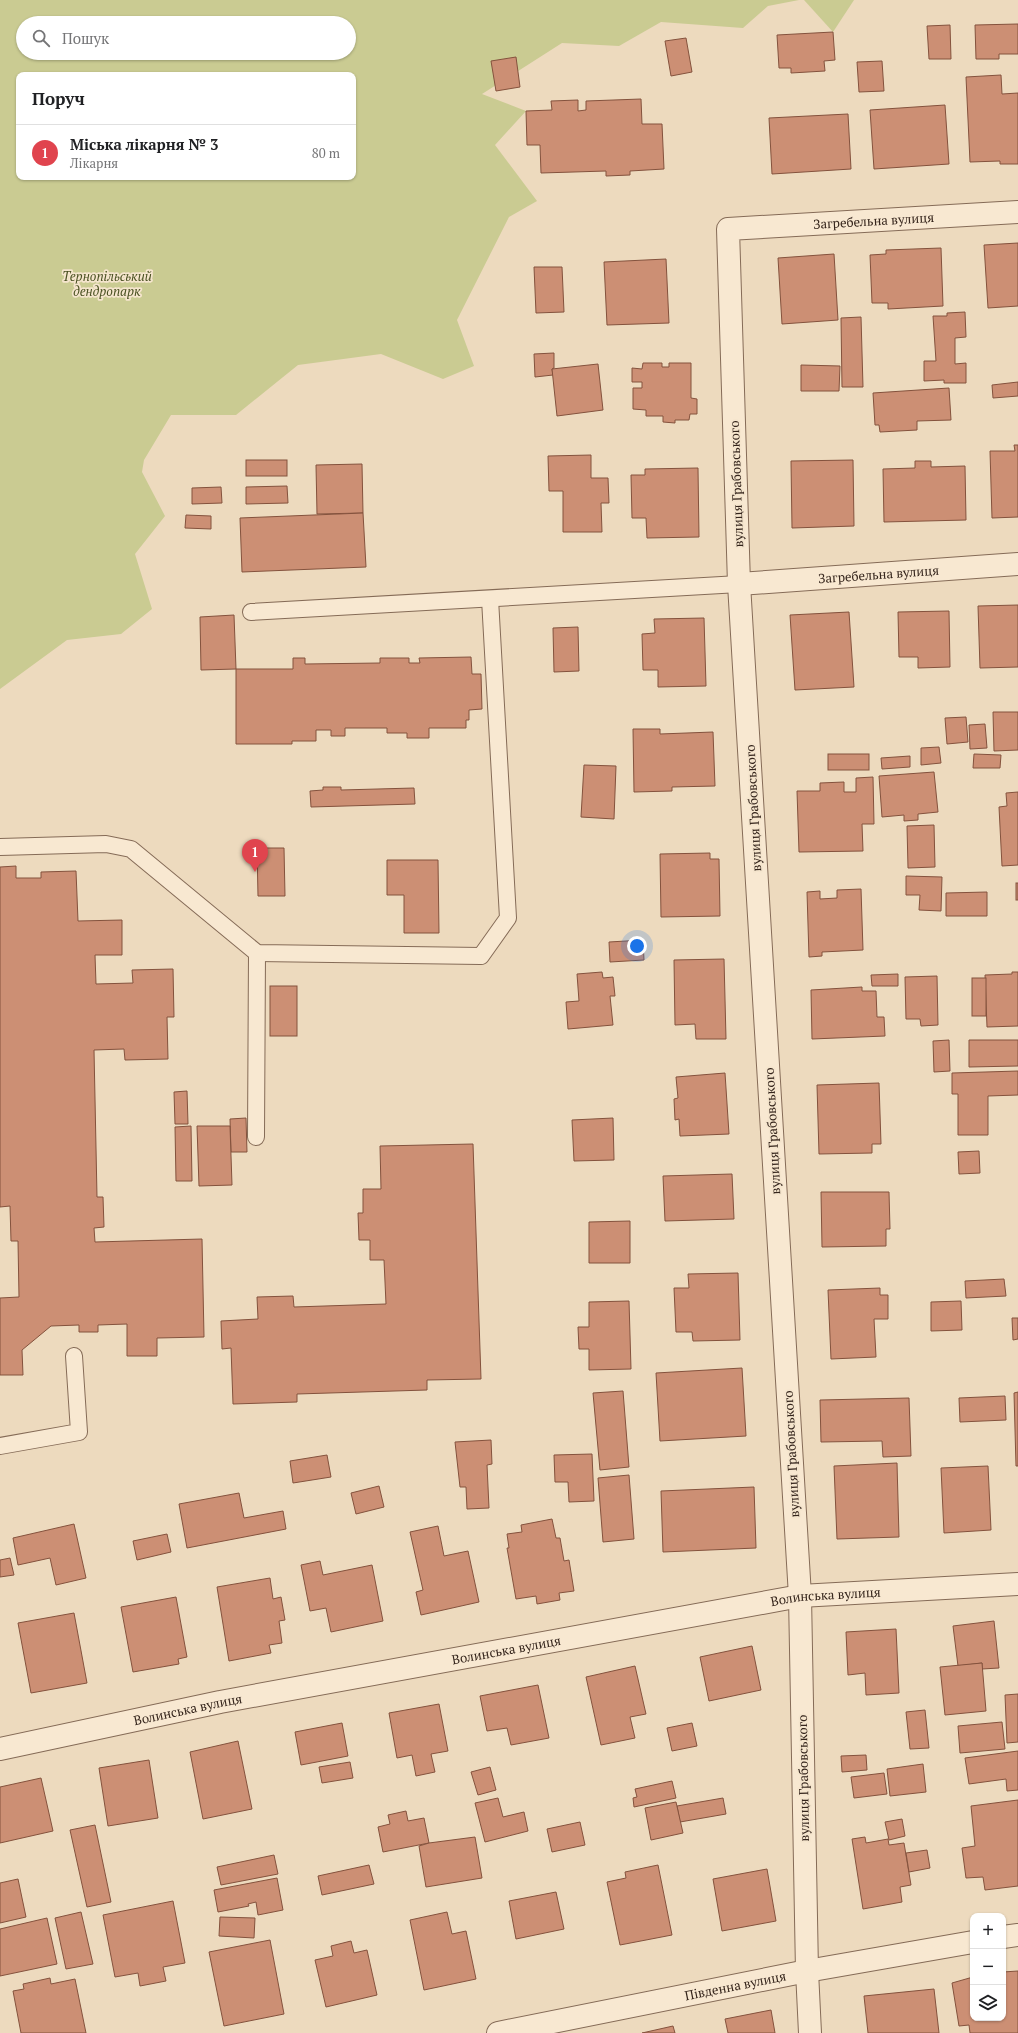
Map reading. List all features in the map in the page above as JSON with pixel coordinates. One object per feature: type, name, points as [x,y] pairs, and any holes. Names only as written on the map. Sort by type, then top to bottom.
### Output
[{"type":"street","name":"Загребельна вулиця","points":[[728,229],[1018,212]]},
{"type":"street","name":"вулиця Грабовського","points":[[728,229],[739,584],[800,1596],[806,1971],[810,2033]]},
{"type":"street","name":"Загребельна вулиця","points":[[739,584],[1018,564]]},
{"type":"street","name":"Волинська вулиця","points":[[0,1749],[220,1702],[800,1596],[1018,1584]]},
{"type":"street","points":[[1006,1937],[1018,1935]]},
{"type":"street","name":"Південна вулиця","points":[[498,2033],[806,1971],[970,1943]]},
{"type":"lane","points":[[251,612],[739,584]]},
{"type":"lane","points":[[0,847],[106,844],[131,849],[257,953],[481,956],[508,918],[490,599]]},
{"type":"lane","points":[[256,1138],[257,953]]},
{"type":"lane","points":[[0,1446],[79,1432],[74,1356]]},
{"type":"green space","name":"Тернопільський дендропарк","points":[[0,0],[799,0],[768,6],[743,28],[661,22],[619,46],[562,43],[482,94],[526,111],[495,145],[537,201],[509,217],[457,320],[474,366],[443,379],[381,354],[298,365],[236,415],[171,415],[144,460],[142,472],[165,516],[135,554],[152,609],[121,634],[67,640],[0,689]]},
{"type":"green space","points":[[804,0],[854,0],[833,32]]},
{"type":"building","points":[[1018,24],[1018,54],[999,54],[999,59],[976,59],[975,25]]},
{"type":"building","points":[[950,25],[951,59],[929,59],[927,26]]},
{"type":"building","points":[[833,32],[835,60],[824,61],[825,71],[791,73],[791,68],[779,68],[777,35]]},
{"type":"building","points":[[686,38],[692,72],[671,76],[665,41]]},
{"type":"building","points":[[516,57],[520,87],[496,91],[491,61]]},
{"type":"building","points":[[882,61],[884,91],[859,92],[857,62]]},
{"type":"building","points":[[1001,75],[1002,94],[1018,93],[1018,164],[1000,164],[1000,161],[970,162],[966,77]]},
{"type":"building","points":[[641,99],[642,124],[662,124],[664,169],[630,171],[630,175],[606,176],[606,171],[541,173],[540,145],[527,145],[526,111],[552,110],[551,101],[578,100],[578,111],[586,110],[586,101]]},
{"type":"building","points":[[945,105],[949,164],[874,169],[870,110]]},
{"type":"building","points":[[848,114],[851,169],[772,174],[769,118]]},
{"type":"building","points":[[1018,243],[1018,306],[988,308],[984,245]]},
{"type":"building","points":[[941,248],[943,306],[888,309],[888,303],[872,303],[870,255],[886,254],[886,250]]},
{"type":"building","points":[[834,254],[838,320],[782,324],[778,258]]},
{"type":"building","points":[[666,259],[669,323],[607,325],[604,262]]},
{"type":"building","points":[[534,267],[562,267],[564,312],[536,313]]},
{"type":"building","points":[[965,312],[966,337],[955,338],[955,364],[966,363],[966,383],[944,383],[944,380],[924,381],[924,361],[936,361],[933,316],[947,316],[947,313]]},
{"type":"building","points":[[861,317],[863,387],[842,387],[841,318]]},
{"type":"building","points":[[554,353],[554,368],[552,369],[553,375],[535,377],[534,354]]},
{"type":"building","points":[[643,363],[662,363],[662,367],[669,367],[669,363],[691,363],[691,398],[697,399],[697,414],[690,414],[689,420],[675,420],[675,423],[663,422],[663,416],[646,416],[646,410],[633,409],[633,388],[642,388],[642,382],[632,382],[632,368],[642,369]]},
{"type":"building","points":[[598,364],[603,410],[557,416],[552,369]]},
{"type":"building","points":[[801,365],[840,366],[839,391],[801,391]]},
{"type":"building","points":[[1018,382],[1018,396],[993,398],[992,385]]},
{"type":"building","points":[[949,388],[951,420],[917,421],[917,430],[880,432],[879,425],[875,425],[873,393]]},
{"type":"building","points":[[1014,445],[1018,445],[1018,517],[992,518],[990,451],[1015,451]]},
{"type":"building","points":[[591,455],[591,478],[608,478],[609,503],[601,503],[602,532],[563,532],[563,491],[549,491],[548,456]]},
{"type":"building","points":[[246,460],[287,460],[287,476],[246,476]]},
{"type":"building","points":[[853,460],[854,526],[792,528],[791,461]]},
{"type":"building","points":[[915,461],[931,461],[931,467],[965,466],[966,520],[884,522],[883,469],[915,468]]},
{"type":"building","points":[[362,464],[363,513],[317,514],[316,465]]},
{"type":"building","points":[[698,468],[699,537],[647,538],[646,518],[632,518],[631,475],[645,475],[645,469]]},
{"type":"building","points":[[287,486],[288,503],[246,504],[246,487]]},
{"type":"building","points":[[221,487],[222,503],[192,504],[192,488]]},
{"type":"building","points":[[363,513],[366,567],[242,572],[240,518]]},
{"type":"building","points":[[186,515],[211,516],[211,529],[185,528]]},
{"type":"building","points":[[1018,605],[1018,667],[980,668],[978,606]]},
{"type":"building","points":[[949,611],[950,667],[918,668],[918,657],[899,657],[898,612]]},
{"type":"building","points":[[849,612],[854,687],[795,690],[790,615]]},
{"type":"building","points":[[234,615],[236,669],[201,670],[200,617]]},
{"type":"building","points":[[704,618],[706,686],[658,687],[658,670],[643,670],[642,634],[655,633],[654,619]]},
{"type":"building","points":[[578,627],[579,671],[554,672],[553,628]]},
{"type":"building","points":[[471,657],[472,674],[481,674],[482,709],[469,710],[469,720],[466,720],[466,728],[429,728],[429,738],[407,738],[407,733],[387,733],[387,728],[345,728],[345,736],[331,736],[331,730],[316,730],[316,741],[292,741],[292,744],[236,744],[236,669],[293,669],[293,658],[305,658],[305,664],[380,663],[380,658],[409,658],[409,663],[420,663],[419,658]]},
{"type":"building","points":[[993,712],[1018,712],[1018,750],[994,751]]},
{"type":"building","points":[[966,717],[968,742],[947,744],[945,718]]},
{"type":"building","points":[[985,724],[987,748],[970,749],[969,725]]},
{"type":"building","points":[[633,729],[660,729],[660,734],[713,732],[715,786],[672,787],[672,791],[634,792]]},
{"type":"building","points":[[939,747],[941,763],[921,765],[921,748]]},
{"type":"building","points":[[828,754],[869,754],[869,770],[828,770]]},
{"type":"building","points":[[974,754],[1001,755],[1000,768],[973,768]]},
{"type":"building","points":[[910,756],[910,767],[882,769],[881,758]]},
{"type":"building","points":[[584,765],[616,766],[614,819],[581,817]]},
{"type":"building","points":[[934,772],[938,812],[918,814],[918,820],[904,821],[904,815],[882,817],[879,776]]},
{"type":"building","points":[[873,777],[874,824],[862,824],[863,851],[799,852],[797,791],[820,791],[820,783],[844,782],[844,792],[856,792],[856,778]]},
{"type":"building","points":[[323,787],[341,787],[341,790],[414,788],[415,804],[311,807],[310,791],[323,790]]},
{"type":"building","points":[[1018,792],[1018,865],[1002,866],[999,807],[1007,806],[1006,793]]},
{"type":"building","points":[[934,825],[935,867],[908,868],[907,826]]},
{"type":"building","points":[[257,848],[284,848],[285,896],[258,896]]},
{"type":"building","points":[[710,853],[710,859],[719,859],[720,916],[661,917],[660,854]]},
{"type":"building","points":[[387,860],[438,860],[439,933],[404,933],[404,895],[387,895]]},
{"type":"building","points":[[16,866],[16,878],[41,878],[41,872],[76,871],[78,921],[122,920],[122,955],[95,955],[96,984],[133,983],[132,970],[173,969],[174,1017],[167,1017],[168,1059],[125,1060],[124,1049],[94,1050],[97,1197],[103,1197],[104,1227],[94,1228],[95,1242],[202,1239],[204,1337],[157,1338],[157,1356],[127,1356],[127,1324],[98,1325],[98,1332],[79,1332],[79,1325],[51,1326],[22,1350],[23,1375],[0,1375],[0,1298],[19,1297],[18,1241],[11,1241],[10,1206],[0,1207],[0,867]]},
{"type":"building","points":[[906,876],[942,877],[941,911],[919,910],[920,895],[906,895]]},
{"type":"building","points":[[1016,883],[1018,883],[1018,900],[1016,900]]},
{"type":"building","points":[[861,889],[863,950],[822,952],[822,956],[809,957],[807,892],[820,891],[820,899],[837,898],[837,890]]},
{"type":"building","points":[[987,892],[987,916],[946,916],[946,893]]},
{"type":"building","points":[[643,940],[644,960],[610,962],[609,942]]},
{"type":"building","points":[[724,959],[726,1039],[696,1039],[695,1024],[675,1025],[674,960]]},
{"type":"building","points":[[602,972],[603,978],[613,977],[615,996],[610,996],[613,1025],[568,1029],[566,1002],[579,1001],[577,974]]},
{"type":"building","points":[[1012,972],[1018,972],[1018,1026],[987,1027],[985,975],[1012,974]]},
{"type":"building","points":[[898,974],[898,986],[872,986],[871,975]]},
{"type":"building","points":[[937,976],[938,1025],[921,1026],[920,1019],[906,1019],[905,977]]},
{"type":"building","points":[[972,978],[986,978],[986,1016],[972,1016]]},
{"type":"building","points":[[270,986],[297,986],[297,1036],[270,1036]]},
{"type":"building","points":[[862,987],[862,991],[876,991],[877,1017],[884,1017],[885,1036],[812,1039],[811,990]]},
{"type":"building","points":[[949,1040],[950,1071],[934,1072],[933,1041]]},
{"type":"building","points":[[969,1040],[1018,1040],[1018,1066],[969,1067]]},
{"type":"building","points":[[1018,1071],[1018,1095],[988,1096],[988,1135],[958,1135],[958,1094],[952,1094],[952,1073]]},
{"type":"building","points":[[725,1073],[729,1134],[680,1136],[679,1119],[675,1120],[674,1099],[678,1098],[676,1077]]},
{"type":"building","points":[[879,1083],[881,1144],[872,1144],[872,1153],[819,1154],[817,1085]]},
{"type":"building","points":[[187,1091],[188,1124],[175,1124],[174,1092]]},
{"type":"building","points":[[246,1118],[247,1152],[231,1152],[230,1119]]},
{"type":"building","points":[[613,1118],[614,1160],[574,1161],[572,1120]]},
{"type":"building","points":[[191,1126],[192,1181],[176,1181],[175,1127]]},
{"type":"building","points":[[197,1126],[230,1126],[232,1185],[199,1186]]},
{"type":"building","points":[[473,1144],[481,1379],[427,1380],[427,1390],[297,1394],[297,1402],[233,1404],[231,1348],[222,1349],[221,1321],[258,1319],[257,1297],[293,1296],[294,1307],[386,1304],[384,1260],[370,1260],[370,1240],[359,1240],[358,1213],[363,1213],[363,1189],[381,1189],[380,1146]]},
{"type":"building","points":[[979,1151],[980,1173],[959,1174],[958,1152]]},
{"type":"building","points":[[732,1174],[734,1219],[665,1221],[663,1176]]},
{"type":"building","points":[[821,1192],[889,1192],[890,1229],[886,1229],[886,1246],[822,1247]]},
{"type":"building","points":[[630,1221],[630,1263],[589,1263],[589,1222]]},
{"type":"building","points":[[738,1273],[740,1340],[693,1341],[692,1332],[676,1332],[674,1288],[689,1288],[688,1274]]},
{"type":"building","points":[[1004,1279],[1006,1296],[966,1298],[965,1281]]},
{"type":"building","points":[[880,1288],[880,1295],[888,1295],[888,1319],[874,1319],[876,1357],[831,1359],[828,1290]]},
{"type":"building","points":[[629,1301],[631,1369],[589,1370],[589,1349],[579,1349],[578,1327],[589,1327],[589,1302]]},
{"type":"building","points":[[961,1301],[962,1330],[931,1331],[931,1302]]},
{"type":"building","points":[[1012,1318],[1018,1318],[1018,1339],[1013,1340]]},
{"type":"building","points":[[742,1368],[746,1436],[660,1441],[656,1373]]},
{"type":"building","points":[[623,1391],[629,1467],[600,1470],[593,1393]]},
{"type":"building","points":[[1018,1392],[1018,1466],[1016,1466],[1014,1393]]},
{"type":"building","points":[[1005,1396],[1006,1420],[960,1422],[959,1398]]},
{"type":"building","points":[[909,1398],[911,1456],[883,1457],[882,1441],[821,1442],[820,1400]]},
{"type":"building","points":[[491,1440],[492,1464],[487,1465],[489,1508],[467,1509],[466,1487],[460,1487],[455,1442]]},
{"type":"building","points":[[592,1454],[594,1501],[569,1502],[568,1482],[555,1482],[554,1455]]},
{"type":"building","points":[[327,1455],[331,1477],[293,1483],[290,1461]]},
{"type":"building","points":[[897,1463],[899,1537],[837,1539],[834,1466]]},
{"type":"building","points":[[988,1466],[991,1530],[944,1533],[941,1468]]},
{"type":"building","points":[[629,1475],[634,1539],[603,1542],[598,1478]]},
{"type":"building","points":[[379,1486],[384,1507],[356,1514],[351,1493]]},
{"type":"building","points":[[754,1487],[756,1548],[663,1552],[661,1491]]},
{"type":"building","points":[[239,1493],[244,1518],[283,1511],[286,1529],[187,1548],[179,1504]]},
{"type":"building","points":[[552,1519],[556,1538],[560,1538],[564,1561],[569,1560],[574,1591],[559,1593],[560,1600],[537,1604],[536,1596],[516,1599],[507,1548],[509,1548],[507,1534],[522,1532],[521,1525]]},
{"type":"building","points":[[74,1524],[86,1578],[56,1585],[50,1558],[18,1565],[13,1538]]},
{"type":"building","points":[[438,1526],[444,1556],[468,1551],[479,1602],[421,1615],[416,1592],[423,1590],[410,1532]]},
{"type":"building","points":[[167,1534],[171,1552],[137,1560],[133,1541]]},
{"type":"building","points":[[10,1558],[14,1575],[0,1577],[0,1560]]},
{"type":"building","points":[[320,1561],[323,1575],[372,1565],[383,1621],[331,1632],[326,1608],[310,1611],[301,1565]]},
{"type":"building","points":[[270,1578],[273,1599],[281,1597],[285,1620],[279,1621],[282,1643],[269,1645],[271,1653],[229,1661],[217,1587]]},
{"type":"building","points":[[176,1597],[187,1657],[178,1659],[179,1664],[133,1672],[121,1607]]},
{"type":"building","points":[[74,1613],[87,1683],[31,1693],[18,1623]]},
{"type":"building","points":[[994,1621],[999,1668],[982,1669],[982,1663],[958,1666],[953,1626]]},
{"type":"building","points":[[896,1629],[899,1693],[866,1695],[865,1673],[848,1675],[846,1632]]},
{"type":"building","points":[[752,1646],[761,1690],[709,1701],[700,1657]]},
{"type":"building","points":[[982,1663],[986,1711],[945,1715],[940,1667]]},
{"type":"building","points":[[635,1666],[646,1714],[630,1717],[635,1738],[601,1745],[586,1677]]},
{"type":"building","points":[[538,1685],[549,1738],[511,1745],[507,1728],[487,1731],[480,1696]]},
{"type":"building","points":[[1018,1694],[1018,1742],[1007,1743],[1005,1695]]},
{"type":"building","points":[[439,1704],[448,1751],[431,1754],[435,1772],[416,1776],[412,1755],[397,1758],[389,1713]]},
{"type":"building","points":[[925,1710],[929,1748],[910,1749],[906,1712]]},
{"type":"building","points":[[1002,1722],[1005,1749],[960,1753],[958,1726]]},
{"type":"building","points":[[342,1723],[348,1756],[301,1765],[295,1732]]},
{"type":"building","points":[[692,1723],[697,1746],[672,1751],[667,1728]]},
{"type":"building","points":[[238,1741],[252,1809],[203,1819],[190,1752]]},
{"type":"building","points":[[1018,1751],[1018,1790],[1007,1791],[1006,1779],[969,1784],[965,1758]]},
{"type":"building","points":[[866,1755],[867,1770],[842,1772],[841,1756]]},
{"type":"building","points":[[149,1760],[158,1818],[108,1826],[99,1768]]},
{"type":"building","points":[[350,1762],[353,1778],[322,1783],[319,1767]]},
{"type":"building","points":[[923,1764],[926,1792],[890,1796],[887,1769]]},
{"type":"building","points":[[490,1767],[496,1790],[478,1795],[471,1772]]},
{"type":"building","points":[[884,1773],[887,1794],[854,1798],[851,1777]]},
{"type":"building","points":[[41,1778],[53,1831],[0,1843],[0,1787]]},
{"type":"building","points":[[672,1781],[676,1798],[634,1807],[633,1798],[637,1797],[635,1789]]},
{"type":"building","points":[[498,1798],[503,1817],[524,1812],[528,1831],[485,1842],[475,1803]]},
{"type":"building","points":[[723,1798],[726,1814],[680,1822],[677,1806]]},
{"type":"building","points":[[1018,1800],[1018,1886],[985,1890],[983,1877],[966,1878],[962,1848],[975,1846],[971,1806]]},
{"type":"building","points":[[676,1802],[683,1833],[651,1840],[645,1808]]},
{"type":"building","points":[[406,1811],[408,1821],[424,1818],[429,1843],[383,1852],[378,1827],[390,1824],[388,1815]]},
{"type":"building","points":[[902,1819],[905,1836],[889,1840],[885,1822]]},
{"type":"building","points":[[580,1822],[585,1845],[552,1852],[547,1829]]},
{"type":"building","points":[[95,1825],[111,1902],[87,1907],[70,1830]]},
{"type":"building","points":[[475,1837],[482,1878],[426,1887],[419,1846],[429,1843]]},
{"type":"building","points":[[865,1837],[866,1843],[888,1839],[889,1845],[904,1843],[911,1885],[900,1887],[902,1902],[863,1909],[852,1839]]},
{"type":"building","points":[[927,1850],[930,1868],[909,1872],[906,1853]]},
{"type":"building","points":[[274,1855],[278,1874],[221,1885],[217,1867]]},
{"type":"building","points":[[369,1865],[374,1884],[322,1895],[318,1876]]},
{"type":"building","points":[[658,1865],[672,1935],[620,1945],[607,1882],[626,1878],[625,1872]]},
{"type":"building","points":[[767,1869],[776,1921],[722,1931],[713,1879]]},
{"type":"building","points":[[277,1878],[283,1910],[258,1915],[256,1902],[248,1904],[249,1906],[218,1912],[214,1890]]},
{"type":"building","points":[[18,1879],[26,1917],[0,1923],[0,1883]]},
{"type":"building","points":[[556,1892],[564,1929],[516,1939],[509,1901]]},
{"type":"building","points":[[173,1901],[185,1963],[163,1967],[166,1981],[140,1986],[138,1973],[115,1977],[103,1915]]},
{"type":"building","points":[[81,1912],[93,1964],[66,1969],[55,1918]]},
{"type":"building","points":[[447,1912],[452,1934],[466,1931],[476,1979],[424,1990],[410,1920]]},
{"type":"building","points":[[220,1917],[255,1918],[254,1938],[219,1936]]},
{"type":"building","points":[[47,1918],[57,1964],[0,1976],[0,1929]]},
{"type":"building","points":[[270,1940],[284,2014],[224,2026],[209,1952]]},
{"type":"building","points":[[351,1941],[354,1953],[367,1950],[377,1995],[326,2007],[315,1960],[333,1956],[331,1946]]},
{"type":"building","points":[[1018,1971],[1018,2033],[970,2033],[969,2025],[959,2026],[952,1983],[970,1978],[970,2021],[1006,2021],[1006,1972]]},
{"type":"building","points":[[50,1978],[51,1984],[75,1979],[86,2033],[21,2033],[13,1991],[24,1989],[23,1984]]},
{"type":"building","points":[[934,1989],[939,2033],[868,2033],[864,1996]]},
{"type":"building","points":[[771,2010],[775,2033],[728,2033],[725,2019]]},
{"type":"building","points":[[673,2026],[675,2033],[642,2033]]},
{"type":"place","name":"Міська лікарня № 3","points":[[255,872]]}]
